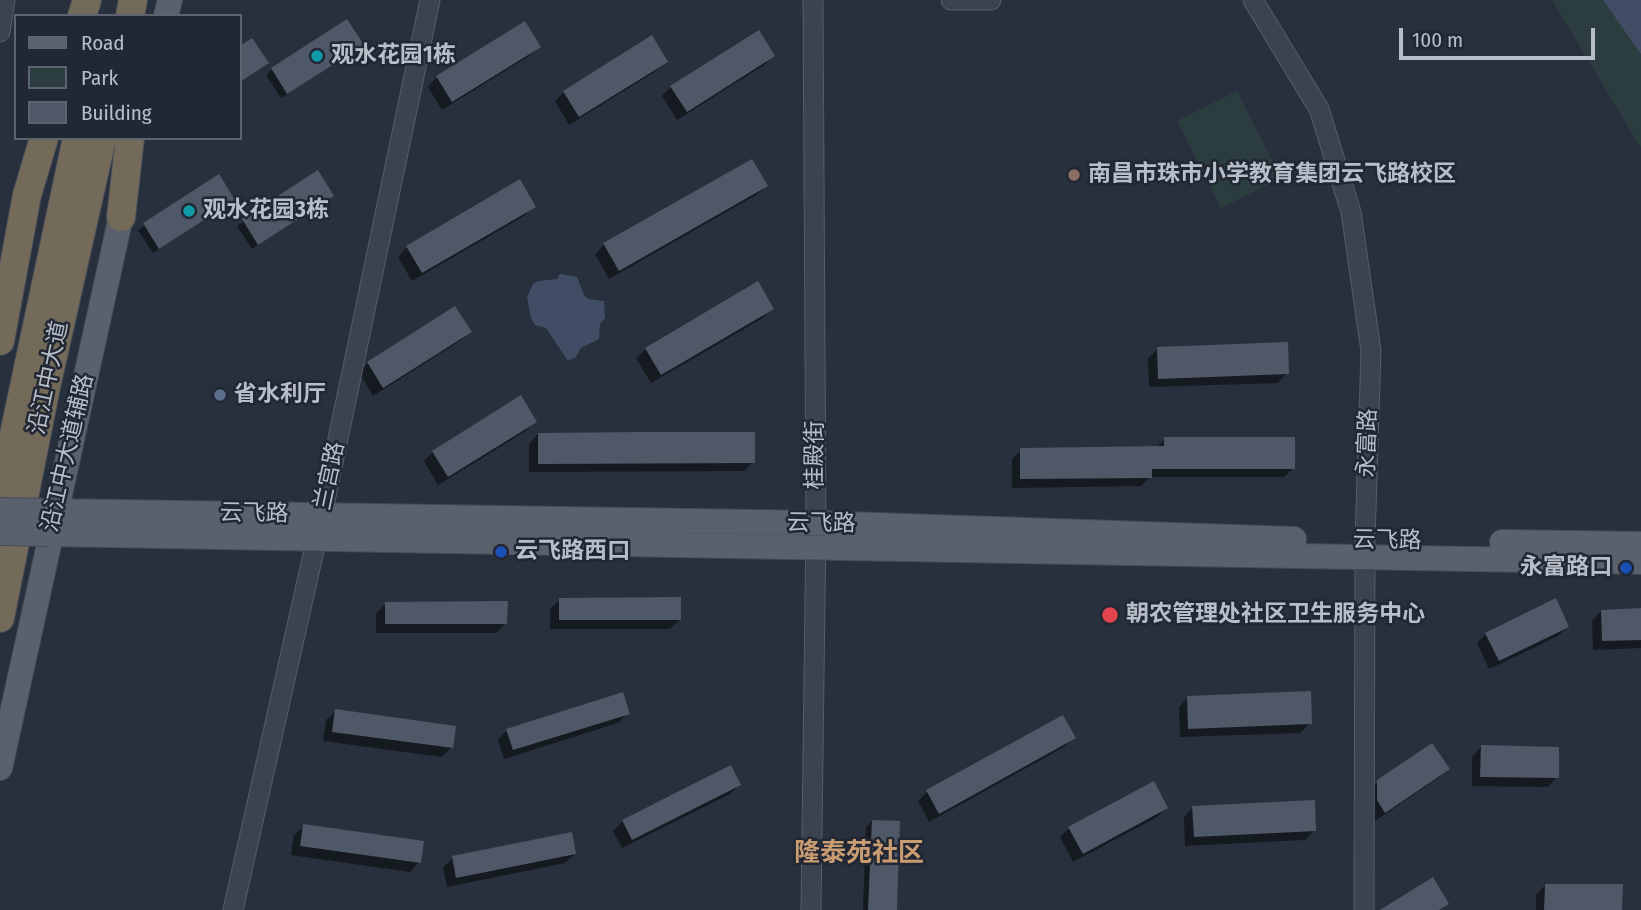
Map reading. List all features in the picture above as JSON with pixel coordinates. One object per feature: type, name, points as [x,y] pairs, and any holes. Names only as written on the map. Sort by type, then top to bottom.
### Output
[{"type":"highway","points":[[0,341],[27,195],[43,140]]},
{"type":"highway","name":"沿江中大道","points":[[0,500],[77,140]]},
{"type":"highway","name":"沿江中大道","points":[[0,618],[46,387],[102,140]]},
{"type":"highway","points":[[121,218],[130,140]]},
{"type":"main road","name":"沿江中大道辅路","points":[[0,768],[52,522],[139,140]]},
{"type":"main road","name":"云飞路","points":[[0,510],[52,522],[316,540],[816,535]]},
{"type":"main road","name":"云飞路","points":[[0,533],[52,522],[322,515],[816,535],[1365,549],[1641,562]]},
{"type":"main road","name":"云飞路","points":[[1365,549],[1641,544]]},
{"type":"street","points":[[0,32],[5,0]]},
{"type":"street","name":"兰宫路","points":[[233,910],[322,515],[430,0]]},
{"type":"street","name":"桂殿街","points":[[811,910],[816,535],[813,0]]},
{"type":"street","points":[[951,0],[991,0]]},
{"type":"street","name":"永富路","points":[[1253,0],[1319,109],[1351,212],[1371,351],[1365,549],[1364,910]]},
{"type":"green space","points":[[1552,0],[1641,0],[1641,148]]},
{"type":"green space","points":[[1237,91],[1281,178],[1221,208],[1177,121]]},
{"type":"water","points":[[1603,0],[1641,0],[1641,54]]},
{"type":"water","points":[[560,274],[577,277],[588,299],[604,301],[605,318],[600,324],[599,339],[581,348],[576,357],[568,361],[546,328],[535,325],[527,297],[533,284],[557,279]]},
{"type":"building","name":"观水花园1栋","points":[[347,19],[364,45],[287,94],[271,68]]},
{"type":"building","points":[[525,21],[541,47],[452,102],[436,76]]},
{"type":"building","points":[[759,30],[775,56],[687,112],[670,86]]},
{"type":"building","points":[[652,35],[668,62],[579,117],[563,91]]},
{"type":"building","points":[[252,38],[269,63],[242,81],[242,45]]},
{"type":"building","points":[[752,159],[768,186],[619,271],[603,243]]},
{"type":"building","points":[[318,170],[334,196],[258,245],[242,219]]},
{"type":"building","name":"观水花园3栋","points":[[219,174],[235,200],[159,249],[143,223]]},
{"type":"building","points":[[520,179],[536,207],[422,273],[406,246]]},
{"type":"building","points":[[758,281],[774,309],[661,375],[645,348]]},
{"type":"building","points":[[455,306],[472,332],[383,388],[367,362]]},
{"type":"building","points":[[1288,342],[1289,374],[1158,379],[1157,347]]},
{"type":"building","points":[[521,395],[537,422],[448,477],[432,451]]},
{"type":"building","points":[[755,432],[755,463],[538,464],[538,433]]},
{"type":"building","points":[[1164,437],[1295,437],[1295,469],[1152,469],[1152,478],[1020,479],[1020,448],[1164,446]]},
{"type":"building","points":[[681,597],[681,620],[559,620],[559,598]]},
{"type":"building","points":[[1556,598],[1569,627],[1499,661],[1485,633]]},
{"type":"building","points":[[508,601],[507,624],[385,624],[385,602]]},
{"type":"building","points":[[1641,608],[1641,640],[1602,641],[1601,610]]},
{"type":"building","points":[[1311,691],[1312,724],[1188,729],[1187,696]]},
{"type":"building","points":[[623,692],[630,714],[513,750],[506,729]]},
{"type":"building","points":[[335,709],[456,726],[453,748],[332,732]]},
{"type":"building","points":[[1063,715],[1076,738],[939,814],[926,790]]},
{"type":"building","points":[[1432,743],[1450,769],[1385,813],[1377,800],[1377,780]]},
{"type":"building","points":[[1481,745],[1559,747],[1559,778],[1480,777]]},
{"type":"building","points":[[731,765],[741,785],[632,840],[622,820]]},
{"type":"building","points":[[1154,781],[1168,808],[1083,854],[1068,827]]},
{"type":"building","points":[[1315,800],[1316,831],[1194,837],[1192,806]]},
{"type":"building","points":[[872,820],[900,821],[897,910],[868,910]]},
{"type":"building","points":[[303,824],[424,841],[421,863],[300,846]]},
{"type":"building","points":[[572,832],[576,854],[456,878],[452,856]]},
{"type":"building","points":[[1433,877],[1449,904],[1439,910],[1380,910]]},
{"type":"building","points":[[1545,884],[1623,884],[1622,910],[1544,910]]},
{"type":"place","name":"观水花园1栋","points":[[317,56]]},
{"type":"place","name":"南昌市珠市小学教育集团云飞路校区","points":[[1074,175]]},
{"type":"place","name":"观水花园3栋","points":[[189,211]]},
{"type":"place","name":"省水利厅","points":[[220,395]]},
{"type":"place","name":"云飞路西口","points":[[501,552]]},
{"type":"place","name":"永富路口","points":[[1626,568]]},
{"type":"place","name":"朝农管理处社区卫生服务中心","points":[[1110,615]]},
{"type":"district","name":"隆泰苑社区","points":[[859,854]]}]
